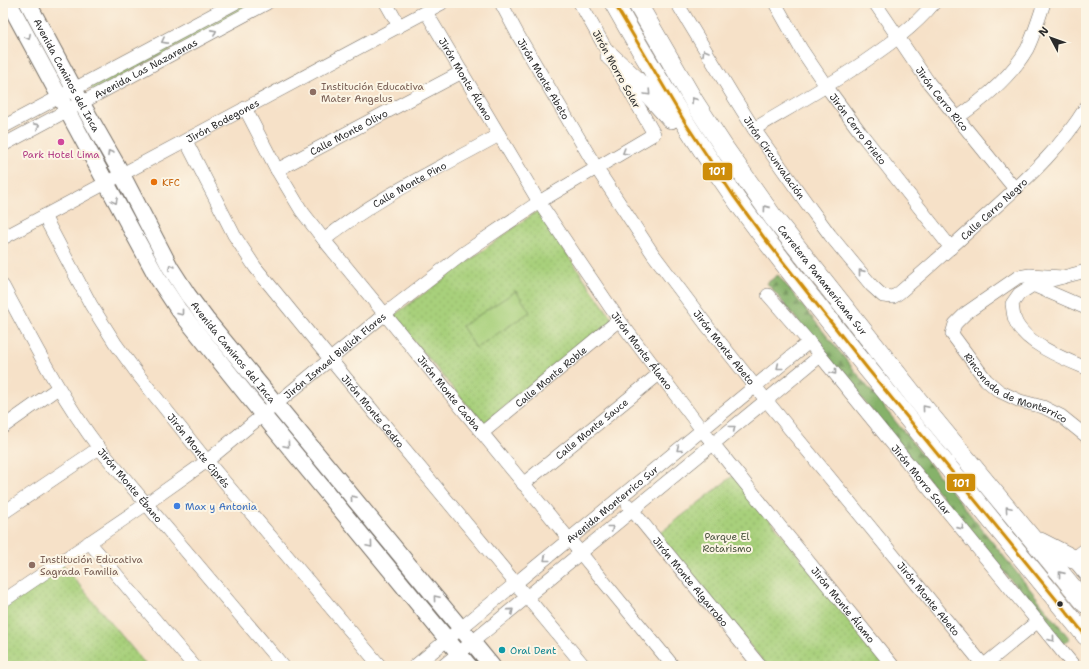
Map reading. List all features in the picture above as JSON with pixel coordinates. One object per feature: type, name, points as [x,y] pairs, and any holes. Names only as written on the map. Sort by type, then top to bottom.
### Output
[{"type":"highway","name":"Carretera Panamericana Sur","points":[[614,3],[650,68],[710,161],[756,228],[1086,636]]},
{"type":"highway","name":"Carretera Panamericana Sur","points":[[637,3],[725,149],[773,217],[907,386],[1086,604]]},
{"type":"highway","points":[[610,56],[645,89],[710,161]]},
{"type":"highway","points":[[1033,539],[1079,554]]},
{"type":"main road","name":"Avenida Caminos del Inca","points":[[9,3],[157,277],[178,309],[469,666]]},
{"type":"main road","name":"Avenida Caminos del Inca","points":[[28,3],[122,175],[170,267],[188,295],[206,319],[492,666]]},
{"type":"street","name":"Avenida Las Nazarenas","points":[[78,96],[235,3]]},
{"type":"street","name":"Avenida Las Nazarenas","points":[[3,127],[78,96],[267,3]]},
{"type":"street","points":[[386,3],[399,26]]},
{"type":"street","name":"Jirón Bodegones","points":[[3,238],[442,3]]},
{"type":"street","name":"Jirón Monte Abeto","points":[[501,3],[518,35],[597,169],[653,254],[755,387],[984,666]]},
{"type":"street","name":"Jirón Morro Solar","points":[[580,3],[654,134]]},
{"type":"street","name":"Jirón Circunvalación","points":[[677,3],[710,60],[754,129],[805,201],[872,286],[882,296],[889,297]]},
{"type":"street","name":"Jirón Cerro Prieto","points":[[774,3],[801,49],[826,86],[863,136],[951,248]]},
{"type":"street","name":"Jirón Cerro Rico","points":[[874,3],[929,83],[1015,189]]},
{"type":"street","points":[[754,129],[826,86],[898,38],[917,22],[934,3]]},
{"type":"street","points":[[957,118],[985,97],[1017,63],[1027,48],[1044,3]]},
{"type":"street","name":"Jirón Monte Álamo","points":[[426,12],[539,202],[619,320],[713,444],[893,666]]},
{"type":"street","name":"Calle Monte Olivo","points":[[277,170],[462,72]]},
{"type":"street","name":"Avenida Las Nazarenas","points":[[3,145],[63,103]]},
{"type":"street","name":"Calle Cerro Negro","points":[[889,297],[893,297],[899,293],[951,248],[1038,168],[1061,142],[1086,107]]},
{"type":"street","name":"Jirón Monte Caoba","points":[[245,108],[277,170],[301,210],[324,240],[673,666]]},
{"type":"street","name":"Jirón Ismael Bielich Flores","points":[[3,600],[207,461],[330,359],[464,252],[539,202],[654,134]]},
{"type":"street","name":"Calle Monte Pino","points":[[324,240],[345,223],[372,205],[499,135]]},
{"type":"street","name":"Jirón Monte Cedro","points":[[186,141],[234,235],[255,266],[584,666]]},
{"type":"street","name":"Jirón Monte Ciprés","points":[[44,216],[91,305],[115,343],[139,376],[207,461],[380,666]]},
{"type":"street","points":[[1086,271],[1033,285],[1019,294],[1012,304],[1015,320],[1022,331],[1033,341],[1086,368]]},
{"type":"street","name":"Rinconada de Monterrico","points":[[1063,277],[1030,275],[1018,277],[966,313],[955,324],[952,334],[986,380],[999,391],[1020,402],[1043,407],[1061,416],[1086,436]]},
{"type":"street","points":[[1033,285],[1086,308]]},
{"type":"street","name":"Jirón Monte Ébano","points":[[3,286],[58,388],[80,424],[282,666]]},
{"type":"street","name":"Jirón Morro Solar","points":[[768,295],[809,342],[1074,666]]},
{"type":"street","name":"Calle Monte Roble","points":[[482,433],[619,320]]},
{"type":"street","name":"Avenida Monterrico Sur","points":[[415,666],[809,342]]},
{"type":"street","name":"Avenida Monterrico Sur","points":[[443,666],[820,356]]},
{"type":"street","name":"Calle Monte Sauce","points":[[523,484],[659,374]]},
{"type":"street","points":[[3,427],[58,388]]},
{"type":"street","points":[[3,513],[99,448]]},
{"type":"street","name":"Jirón Monte Algarrobo","points":[[622,496],[760,666]]},
{"type":"street","points":[[89,542],[194,666]]},
{"type":"street","points":[[1079,554],[1086,575]]},
{"type":"street","points":[[984,666],[1038,622]]},
{"type":"green space","points":[[247,3],[259,3],[92,92],[91,86]]},
{"type":"green space","points":[[537,211],[613,320],[483,424],[393,316]]},
{"type":"green space","points":[[778,275],[1070,639],[1063,644],[767,283]]},
{"type":"green space","points":[[516,291],[530,312],[476,348],[462,326]]},
{"type":"green space","name":"Parque El Rotarismo","points":[[734,475],[888,666],[767,666],[659,534]]},
{"type":"green space","points":[[61,563],[147,666],[3,666],[3,604]]},
{"type":"transit line","name":"101","points":[[614,3],[686,124],[733,195],[765,239],[867,368],[1086,636]]},
{"type":"place","name":"Institución Educativa Mater Angelus","points":[[313,92]]},
{"type":"place","name":"Park Hotel Lima","points":[[61,142]]},
{"type":"place","name":"KFC","points":[[154,182]]},
{"type":"place","name":"Max y Antonia","points":[[177,506]]},
{"type":"place","name":"Institución Educativa Sagrada Familia","points":[[32,565]]},
{"type":"place","name":"Oral Dent","points":[[502,650]]}]
